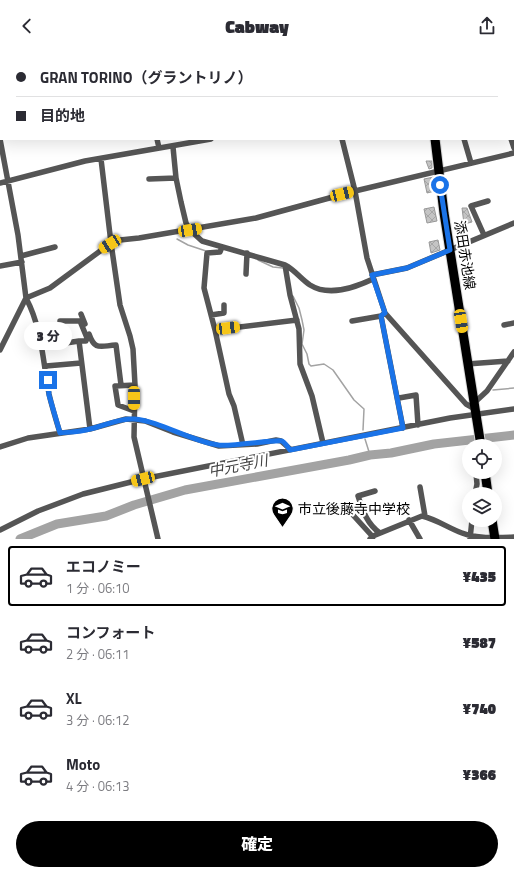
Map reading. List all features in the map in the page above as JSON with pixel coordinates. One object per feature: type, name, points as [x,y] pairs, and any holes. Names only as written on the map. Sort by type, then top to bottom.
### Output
[{"type":"main road","name":"添田赤池線","points":[[435,140],[438,171],[480,439]]},
{"type":"main road","points":[[493,527],[495,539]]},
{"type":"street","points":[[0,140],[21,259],[26,298],[37,326],[46,366],[49,395],[60,433]]},
{"type":"street","points":[[157,140],[159,148]]},
{"type":"street","points":[[0,183],[86,161],[206,140]]},
{"type":"street","points":[[342,140],[355,191],[372,277],[383,315],[392,373],[399,398],[403,428]]},
{"type":"street","points":[[464,140],[471,163]]},
{"type":"street","points":[[173,147],[176,178],[186,223],[190,230],[202,241],[286,265],[294,270],[310,285],[325,290],[356,287],[372,277],[407,268],[514,223]]},
{"type":"street","points":[[0,350],[2,343],[26,298],[50,288],[110,244],[120,240],[190,230],[256,218],[355,191],[514,153]]},
{"type":"street","points":[[101,159],[110,244],[120,305],[130,336],[135,385],[134,437],[158,539]]},
{"type":"street","points":[[149,179],[176,178]]},
{"type":"street","points":[[484,235],[471,206],[488,201]]},
{"type":"street","points":[[0,266],[54,247]]},
{"type":"street","points":[[222,247],[220,252],[207,254],[204,288],[229,394],[234,406],[243,444]]},
{"type":"street","points":[[246,274],[247,253]]},
{"type":"street","points":[[286,265],[290,295],[300,335],[300,364],[312,396],[323,443]]},
{"type":"street","points":[[211,315],[224,313],[224,305]]},
{"type":"street","points":[[82,314],[93,345],[96,347],[116,345],[121,385]]},
{"type":"street","points":[[352,321],[383,315]]},
{"type":"street","points":[[383,315],[466,404],[475,411]]},
{"type":"street","points":[[215,330],[297,320]]},
{"type":"street","points":[[60,321],[80,321],[88,338],[86,341],[78,341],[66,343],[60,321]]},
{"type":"street","points":[[504,325],[514,323]]},
{"type":"street","points":[[78,341],[90,429]]},
{"type":"street","points":[[475,411],[514,352]]},
{"type":"street","points":[[468,364],[508,361]]},
{"type":"street","points":[[46,366],[81,363]]},
{"type":"street","points":[[134,411],[118,404],[115,386],[135,385]]},
{"type":"street","points":[[399,398],[416,395],[418,425]]},
{"type":"street","points":[[0,530],[38,511],[83,494],[323,443],[418,425],[475,411],[514,409]]},
{"type":"street","points":[[0,447],[28,438],[90,429],[116,420],[134,419],[146,421],[173,432],[219,446],[276,440],[281,441],[290,450]]},
{"type":"street","points":[[420,486],[425,516]]},
{"type":"street","points":[[375,491],[358,496],[365,516],[374,529],[380,533]]},
{"type":"street","points":[[353,515],[372,538],[408,520],[425,516],[470,537],[495,539],[514,537]]},
{"type":"street","points":[[408,520],[420,539]]},
{"type":"street","points":[[470,537],[471,527]]},
{"type":"building","points":[[426,161],[432,161],[432,168],[429,169]]},
{"type":"building","points":[[434,177],[435,191],[427,193],[424,179]]},
{"type":"building","points":[[434,207],[437,221],[427,223],[424,209]]},
{"type":"building","points":[[462,208],[467,208],[472,222],[464,224]]},
{"type":"building","points":[[438,240],[440,250],[431,253],[429,242]]},
{"type":"waterway","points":[[177,239],[188,245],[206,251]]},
{"type":"waterway","points":[[258,260],[273,267],[283,268]]},
{"type":"waterway","points":[[293,296],[299,308],[302,320],[304,330],[302,344],[307,354],[309,364],[311,366],[324,364],[333,370],[354,400],[364,409],[363,430]]},
{"type":"waterway","points":[[493,390],[514,388]]},
{"type":"waterway","name":"中元寺川","points":[[20,539],[57,524],[106,516],[134,505],[185,490],[434,444],[514,435]]},
{"type":"waterway","points":[[365,439],[370,455]]},
{"type":"place","name":"市立後藤寺中学校","points":[[282,528]]},
{"type":"route","points":[[48,380],[49,395],[60,433],[90,429],[116,420],[134,419],[146,421],[173,432],[219,446],[257,444],[276,440],[281,441],[290,450],[304,446],[403,428],[399,398],[392,373],[381,316],[385,313],[376,291],[372,275],[407,268],[450,250],[440,185]]}]
